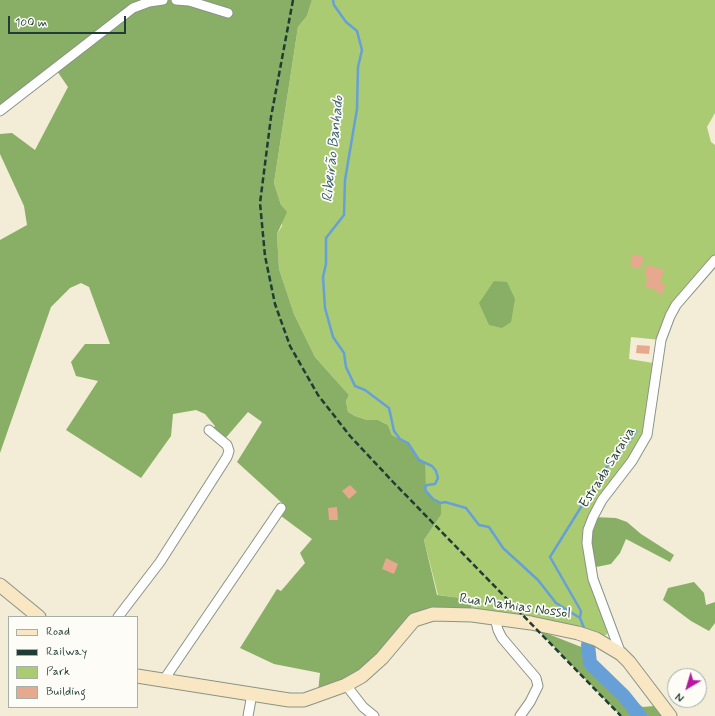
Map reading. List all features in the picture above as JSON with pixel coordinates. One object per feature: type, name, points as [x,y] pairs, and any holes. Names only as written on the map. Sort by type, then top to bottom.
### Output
[{"type":"street","points":[[0,111],[133,8],[149,2],[163,0]]},
{"type":"street","points":[[176,0],[190,1],[228,12]]},
{"type":"street","name":"Estrada Saraiva","points":[[621,654],[593,578],[587,543],[588,530],[602,500],[632,461],[647,435],[661,340],[670,316],[676,305],[715,260]]},
{"type":"street","points":[[119,616],[160,562],[227,457],[229,451],[228,446],[210,430]]},
{"type":"street","points":[[163,681],[281,508]]},
{"type":"street","points":[[0,585],[38,616]]},
{"type":"street","name":"Rua Mathias Nossol","points":[[138,676],[163,681],[196,684],[252,694],[304,700],[346,685],[362,676],[382,658],[414,620],[423,616],[448,614],[531,623],[578,633],[596,639],[621,654],[637,671],[670,716]]},
{"type":"street","points":[[495,618],[502,638],[536,678],[538,686],[536,692],[520,716]]},
{"type":"street","points":[[346,685],[363,706],[374,716]]},
{"type":"street","points":[[248,716],[252,694]]},
{"type":"green space","points":[[0,0],[312,0],[307,16],[298,27],[274,183],[281,205],[287,212],[277,234],[279,269],[294,314],[315,357],[349,395],[346,401],[348,412],[367,420],[378,420],[388,425],[392,435],[408,443],[419,460],[425,463],[426,491],[433,499],[441,503],[441,515],[424,540],[437,595],[469,599],[473,612],[432,611],[368,668],[318,692],[320,673],[274,664],[240,648],[277,589],[281,591],[305,563],[300,553],[312,539],[277,513],[282,503],[237,462],[262,422],[248,412],[223,441],[211,431],[215,426],[205,414],[196,410],[173,414],[171,436],[141,478],[66,430],[98,381],[76,376],[71,362],[85,344],[110,344],[89,287],[81,283],[70,288],[51,307],[0,453],[0,240],[27,225],[24,206],[0,154],[0,134],[12,133],[35,150],[68,87],[55,68],[0,111]]},
{"type":"green space","points":[[312,0],[715,0],[715,113],[707,127],[711,142],[715,145],[715,260],[676,305],[661,340],[631,337],[629,359],[659,364],[647,435],[602,500],[587,543],[612,627],[606,635],[601,636],[574,626],[536,617],[473,612],[469,599],[438,595],[424,540],[441,515],[433,499],[426,491],[419,460],[413,450],[400,439],[392,435],[388,425],[378,420],[367,420],[348,412],[346,401],[349,395],[315,357],[294,314],[279,269],[277,234],[282,226],[281,205],[274,183],[298,27],[307,16]]},
{"type":"green space","points":[[494,281],[507,282],[515,299],[511,322],[502,328],[489,325],[479,303]]},
{"type":"green space","points":[[593,517],[616,518],[627,522],[641,534],[674,555],[670,562],[626,539],[620,553],[611,564],[591,568],[589,561]]},
{"type":"green space","points":[[694,582],[704,593],[706,605],[715,602],[715,623],[709,631],[691,621],[663,600],[668,588]]},
{"type":"green space","points":[[538,630],[589,650],[590,663],[624,696],[643,707],[654,706],[662,716],[621,716]]},
{"type":"building","points":[[633,254],[644,257],[640,269],[630,266]]},
{"type":"building","points":[[647,265],[664,270],[660,282],[665,284],[663,294],[656,292],[657,290],[645,287],[648,277],[644,276]]},
{"type":"building","points":[[637,345],[650,346],[649,354],[636,353]]},
{"type":"building","points":[[350,485],[357,492],[349,499],[342,491]]},
{"type":"building","points":[[337,507],[338,520],[329,520],[328,508]]},
{"type":"building","points":[[386,558],[398,564],[394,574],[382,569]]},
{"type":"waterway","name":"Ribeirão Banhado","points":[[333,0],[334,5],[346,22],[357,31],[362,50],[358,67],[357,109],[345,180],[344,215],[326,238],[326,264],[323,277],[325,308],[333,337],[344,353],[346,367],[355,386],[365,390],[389,408],[394,431],[400,439],[408,443],[419,460],[432,466],[436,471],[438,478],[435,484],[427,485],[425,487],[426,491],[433,499],[441,503],[445,502],[466,508],[479,525],[489,527],[503,548],[538,580],[556,603],[580,618],[584,628]]},
{"type":"waterway","points":[[580,618],[581,611],[550,557],[604,470],[629,442],[636,431]]},
{"type":"waterway","name":"Ribeirão Banhado","points":[[588,645],[590,663],[624,696],[640,716]]},
{"type":"railway","points":[[293,0],[271,117],[260,203],[265,256],[275,304],[290,346],[318,395],[350,436],[621,716]]}]
